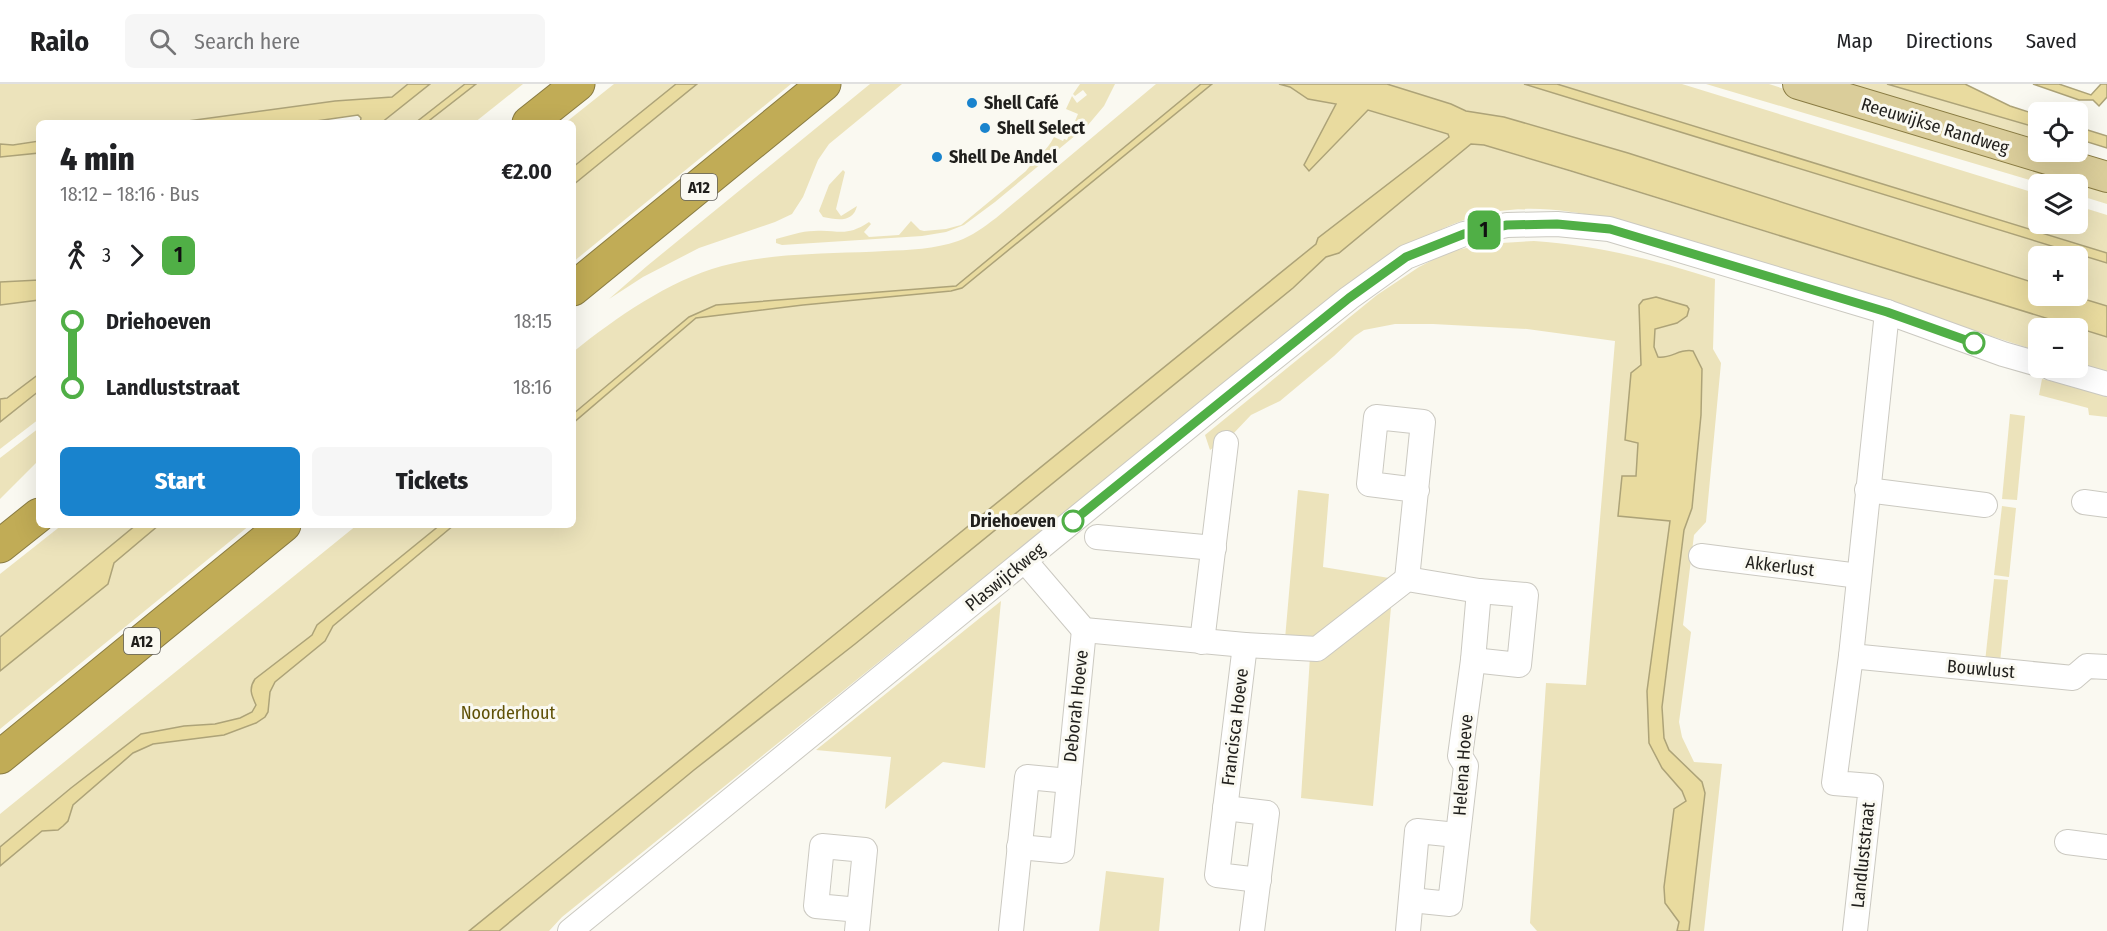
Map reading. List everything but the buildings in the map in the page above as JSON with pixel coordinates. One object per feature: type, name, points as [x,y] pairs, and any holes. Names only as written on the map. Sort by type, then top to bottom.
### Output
[{"type":"highway","points":[[533,120],[578,84]]},
{"type":"highway","name":"A12","points":[[576,287],[824,84]]},
{"type":"highway","points":[[0,546],[36,517]]},
{"type":"highway","name":"A12","points":[[0,756],[280,528]]},
{"type":"main road","name":"Reeuwijkse Randweg","points":[[1797,84],[2107,177]]},
{"type":"street","name":"Plaswijckweg","points":[[570,931],[1363,288],[1406,257],[1464,234],[1507,225],[1557,224],[1610,229],[1887,312],[2028,361]]},
{"type":"street","name":"Landluststraat","points":[[1856,931],[1870,786],[1834,783],[1851,656],[1887,312]]},
{"type":"street","points":[[2086,378],[2107,384]]},
{"type":"street","points":[[1202,642],[1226,443]]},
{"type":"street","points":[[1025,561],[1084,630],[1202,642],[1317,648],[1407,579],[1417,490]]},
{"type":"street","points":[[1867,490],[1984,505]]},
{"type":"street","points":[[1097,537],[1214,548]]},
{"type":"street","name":"Akkerlust","points":[[1701,556],[1859,576]]},
{"type":"street","points":[[1407,579],[1479,591],[1526,595],[1519,665],[1473,660]]},
{"type":"street","name":"Helena Hoeve","points":[[1411,900],[1450,904],[1466,766],[1460,756],[1473,660],[1479,591]]},
{"type":"street","name":"Deborah Hoeve","points":[[1019,847],[1062,851],[1084,630]]},
{"type":"street","name":"Francisca Hoeve","points":[[1245,645],[1217,875],[1258,880]]},
{"type":"street","name":"Bouwlust","points":[[1851,656],[2073,678],[2087,666],[2107,667]]},
{"type":"street","name":"Deborah Hoeve","points":[[1011,931],[1027,777],[1069,782]]},
{"type":"street","name":"Francisca Hoeve","points":[[1225,808],[1267,813],[1252,931]]},
{"type":"street","name":"Helena Hoeve","points":[[1408,931],[1418,831],[1457,835]]},
{"type":"street","points":[[2067,842],[2107,847]]},
{"type":"green space","points":[[0,84],[408,84],[392,97],[335,101],[195,120],[36,120],[36,141],[13,145],[0,144]]},
{"type":"green space","points":[[430,84],[465,84],[419,120],[385,120]]},
{"type":"green space","points":[[476,84],[523,84],[478,120],[430,120]]},
{"type":"green space","points":[[614,84],[676,84],[576,165],[576,120],[569,120]]},
{"type":"green space","points":[[697,84],[791,84],[576,260],[576,183]]},
{"type":"green space","points":[[870,84],[902,84],[829,144],[818,160],[803,197],[792,214],[699,248],[643,277],[609,299],[647,266]]},
{"type":"green space","points":[[1080,84],[1115,84],[1104,106],[1088,125],[964,225],[946,232],[922,236],[782,245],[776,243],[776,239],[799,233],[842,232],[854,230],[869,222],[871,224],[864,232],[869,237],[899,235],[911,221],[924,231],[961,225],[1026,171],[1054,137],[1063,141],[1067,140],[1078,114],[1066,109],[1072,96],[1077,103],[1087,95],[1083,90],[1075,96],[1073,94]]},
{"type":"green space","points":[[1156,84],[1201,84],[957,286],[716,305],[689,317],[576,411],[576,350],[625,313],[682,281],[722,266],[762,258],[894,251],[940,246],[963,239],[996,218]]},
{"type":"green space","name":"Noorderhout","points":[[1212,84],[1301,84],[1337,104],[1304,164],[1368,110],[1448,134],[1449,137],[1339,253],[1471,144],[1484,145],[2046,318],[2028,318],[2028,348],[1730,254],[1610,219],[1563,211],[1517,209],[1494,212],[1460,221],[1366,270],[562,917],[549,931],[0,931],[0,866],[42,831],[51,831],[70,815],[73,805],[133,753],[153,744],[197,738],[184,726],[141,734],[0,847],[0,814],[353,528],[436,528],[317,625],[313,635],[255,679],[327,638],[333,626],[450,528],[576,528],[576,420],[696,318],[962,288]]},
{"type":"green space","points":[[1387,84],[1524,84],[2052,246],[2028,246],[2028,281],[1504,117],[1466,111]]},
{"type":"green space","points":[[1557,84],[1682,84],[2028,191],[2028,229]]},
{"type":"green space","points":[[1706,84],[1769,84],[1894,125],[2057,174],[2028,174],[2028,180]]},
{"type":"green space","points":[[1828,84],[1887,84],[2028,125],[2028,136]]},
{"type":"green space","points":[[36,153],[36,280],[0,282],[0,157]]},
{"type":"green space","points":[[843,170],[845,172],[836,209],[841,216],[857,206],[855,211],[844,219],[823,217],[819,211],[829,185]]},
{"type":"green space","points":[[2088,183],[2107,189],[2107,204],[2088,198]]},
{"type":"green space","points":[[2088,209],[2107,215],[2107,253],[2045,234],[2088,234]]},
{"type":"green space","points":[[1534,241],[1625,254],[1715,279],[1713,349],[1721,363],[1706,522],[1694,535],[1683,625],[1691,632],[1679,722],[1682,737],[1694,762],[1722,764],[1704,931],[1689,931],[1705,793],[1702,782],[1669,750],[1664,738],[1662,707],[1684,530],[1692,508],[1701,415],[1702,369],[1693,351],[1688,350],[1658,357],[1654,347],[1655,328],[1677,323],[1656,297],[1626,440],[1638,443],[1636,476],[1622,476],[1619,516],[1670,521],[1647,691],[1649,743],[1662,768],[1682,791],[1686,801],[1674,809],[1664,887],[1666,903],[1679,922],[1677,931],[1537,931],[1530,923],[1546,683],[1586,685],[1615,341],[1527,329],[1433,324],[1395,324],[1364,330],[1280,401],[1251,415],[1232,435],[1210,450],[1205,435],[1377,295],[1419,267],[1448,252],[1485,244]]},
{"type":"green space","points":[[2088,257],[2107,263],[2107,306],[2088,300]]},
{"type":"green space","points":[[36,300],[36,377],[16,393],[0,399],[0,305]]},
{"type":"green space","points":[[2088,331],[2107,337],[2107,372],[2088,366]]},
{"type":"green space","points":[[2042,379],[2107,394],[2107,417],[2089,415],[2088,408],[2039,395]]},
{"type":"green space","points":[[36,393],[36,421],[0,449],[0,422]]},
{"type":"green space","points":[[2010,414],[2025,416],[2017,500],[2002,499]]},
{"type":"green space","points":[[36,430],[36,463],[0,499],[0,458]]},
{"type":"green space","points":[[1298,490],[1329,494],[1323,567],[1401,580],[1312,643],[1285,639]]},
{"type":"green space","points":[[2002,506],[2016,508],[2009,577],[1994,575]]},
{"type":"green space","points":[[58,528],[132,528],[0,637],[0,574]]},
{"type":"green space","points":[[155,528],[246,528],[0,729],[0,671],[108,584],[114,563]]},
{"type":"green space","points":[[1994,579],[2008,580],[2000,663],[1985,662]]},
{"type":"green space","points":[[1392,596],[1373,806],[1301,798],[1310,656]]},
{"type":"green space","points":[[1001,601],[985,768],[943,762],[885,809],[891,757],[816,750]]},
{"type":"green space","points":[[1106,871],[1164,878],[1159,931],[1099,931]]},
{"type":"shaded area","points":[[408,84],[430,84],[385,120],[361,120],[358,115],[323,120],[195,120],[335,101],[392,97]]},
{"type":"shaded area","points":[[465,84],[476,84],[430,120],[419,120]]},
{"type":"shaded area","points":[[676,84],[697,84],[576,183],[576,165]]},
{"type":"shaded area","points":[[1201,84],[1212,84],[962,288],[696,318],[576,420],[576,411],[689,317],[716,305],[956,286]]},
{"type":"shaded area","points":[[1279,84],[1387,84],[1466,111],[1504,117],[1628,153],[2028,281],[2028,306],[2088,306],[2088,300],[2107,306],[2107,337],[2088,331],[2088,318],[2046,318],[1571,171],[1484,145],[1471,144],[1339,253],[1326,257],[1293,288],[855,644],[694,770],[499,931],[469,931],[1316,244],[1318,238],[1449,137],[1448,134],[1368,110],[1309,171],[1304,165],[1336,104],[1308,99],[1290,87]]},
{"type":"shaded area","points":[[1524,84],[1557,84],[2028,229],[2028,234],[2045,234],[2084,246],[2052,246]]},
{"type":"shaded area","points":[[1887,84],[1965,84],[2010,106],[2028,112],[2028,125]]},
{"type":"shaded area","points":[[2033,84],[2059,84],[2091,95],[2101,84],[2107,84],[2107,97],[2099,106],[2093,100],[2079,100]]},
{"type":"shaded area","points":[[2088,130],[2107,136],[2107,148],[2088,142]]},
{"type":"shaded area","points":[[36,141],[36,153],[0,157],[0,144],[13,145]]},
{"type":"shaded area","points":[[2088,247],[2107,253],[2107,263],[2088,257]]},
{"type":"shaded area","points":[[36,280],[36,300],[0,305],[0,282]]},
{"type":"shaded area","points":[[1656,297],[1687,306],[1689,309],[1687,316],[1677,323],[1655,329],[1654,347],[1658,357],[1688,350],[1693,351],[1702,369],[1701,415],[1692,508],[1684,530],[1662,707],[1664,738],[1669,750],[1702,782],[1705,793],[1689,931],[1677,931],[1679,922],[1665,903],[1664,887],[1674,809],[1686,801],[1682,791],[1662,768],[1649,743],[1647,691],[1670,521],[1618,516],[1622,476],[1636,476],[1638,443],[1625,440],[1631,373],[1641,365],[1639,305],[1643,300]]},
{"type":"shaded area","points":[[36,376],[36,393],[0,422],[0,399],[7,398]]},
{"type":"shaded area","points":[[132,528],[155,528],[114,563],[108,584],[0,671],[0,637]]},
{"type":"shaded area","points":[[436,528],[450,528],[333,626],[325,641],[275,682],[270,692],[268,712],[265,717],[256,723],[224,735],[153,744],[133,753],[73,805],[68,821],[63,826],[58,830],[42,831],[0,866],[0,847],[141,734],[184,726],[215,724],[240,718],[252,712],[256,705],[251,689],[255,679],[312,635],[317,625]]},
{"type":"bus line","name":"1","points":[[1073,521],[1349,298],[1406,257],[1464,234],[1507,225],[1557,224],[1610,229],[1887,312],[1974,343]]},
{"type":"place","name":"Shell Café","points":[[972,103]]},
{"type":"place","name":"Shell Select","points":[[985,128]]},
{"type":"place","name":"Shell De Andel","points":[[937,157]]},
{"type":"place","name":"Driehoeven","points":[[1073,521]]}]
